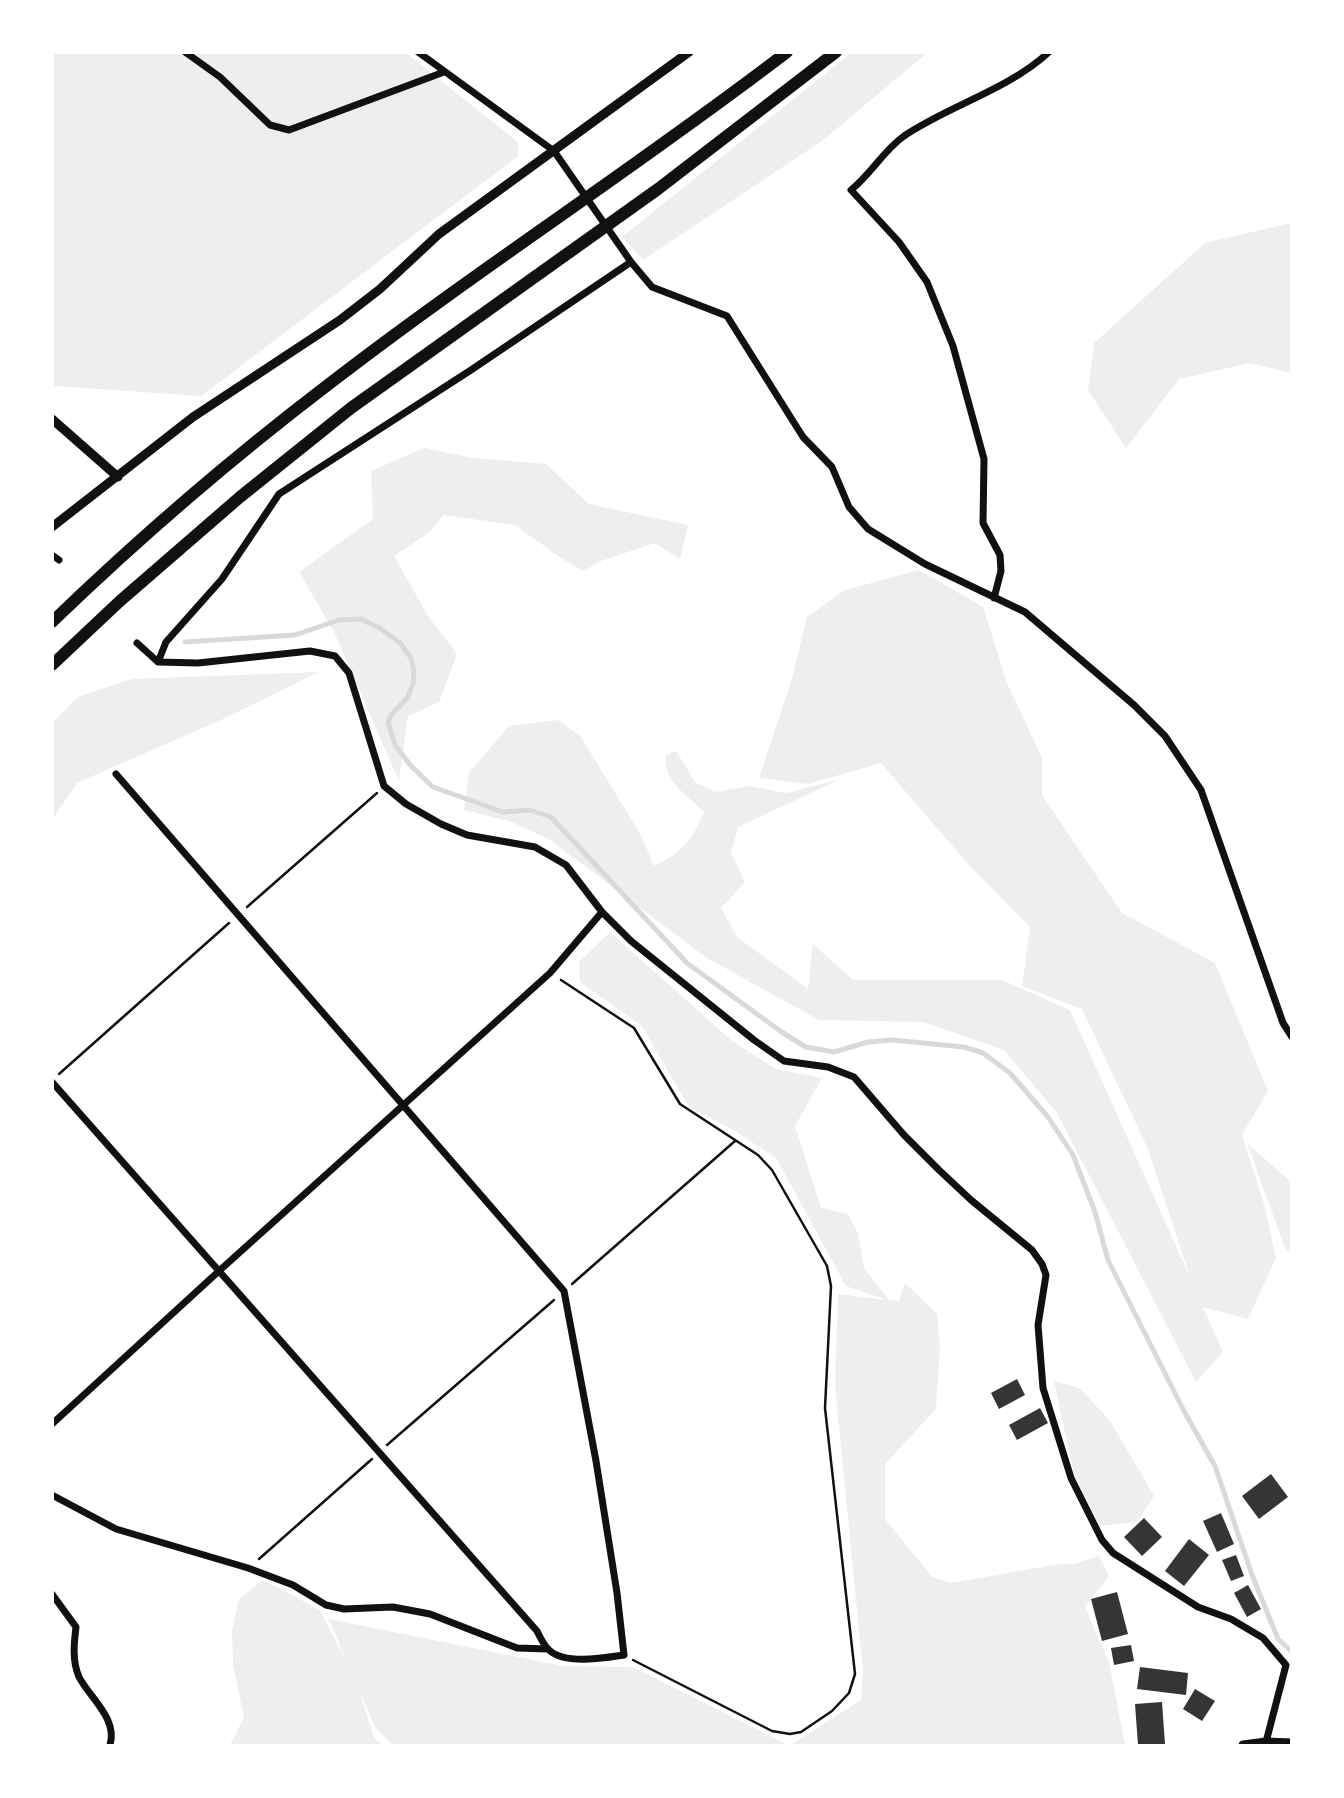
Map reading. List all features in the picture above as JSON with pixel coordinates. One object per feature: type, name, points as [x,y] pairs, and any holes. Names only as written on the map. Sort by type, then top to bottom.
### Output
[{"type":"highway","points":[[52,622],[98,578],[222,470],[329,384],[787,52]]},
{"type":"highway","points":[[52,665],[120,601],[230,505],[351,408],[658,188],[836,52]]},
{"type":"street","points":[[185,52],[220,77],[270,125],[289,130],[444,72]]},
{"type":"street","points":[[418,52],[554,151],[631,262],[653,287],[727,316],[803,437],[832,467],[849,507],[868,529],[925,564],[1025,612],[1134,705],[1165,736],[1201,790],[1283,1023],[1292,1037]]},
{"type":"street","points":[[52,527],[193,417],[340,320],[380,289],[439,234],[689,52]]},
{"type":"street","points":[[994,598],[1001,571],[1000,555],[983,523],[984,460],[953,346],[927,282],[899,242],[852,190],[904,136],[985,94],[1049,52]]},
{"type":"street","points":[[158,662],[166,642],[222,579],[279,494],[471,370],[631,262]]},
{"type":"street","points":[[52,419],[118,477]]},
{"type":"street","points":[[137,643],[158,662],[198,663],[310,651],[335,656],[349,673],[384,786],[406,804],[441,824],[467,835],[535,847],[566,865],[602,912],[631,941],[690,990],[784,1061],[828,1067],[854,1077],[904,1135],[939,1170],[1032,1250],[1046,1275],[1038,1325],[1043,1388],[1070,1478],[1102,1540],[1113,1553],[1198,1607],[1231,1619],[1264,1638],[1286,1665],[1266,1742]]},
{"type":"street","points":[[52,1082],[537,1632],[548,1649],[557,1655],[590,1660],[624,1655],[598,1475],[564,1291],[116,774]]},
{"type":"street","points":[[52,1424],[550,973],[602,912]]},
{"type":"street","points":[[52,1494],[116,1530],[248,1568],[293,1585],[326,1605],[344,1609],[393,1607],[430,1614],[517,1648],[548,1649]]},
{"type":"street","points":[[52,1594],[76,1627],[73,1648],[78,1675],[109,1721],[112,1740],[110,1745]]},
{"type":"street","points":[[1243,1745],[1292,1743]]},
{"type":"path","points":[[52,1082],[384,786]]},
{"type":"path","points":[[550,973],[634,1028],[680,1104],[758,1155],[772,1170],[827,1266],[831,1286],[825,1408],[855,1674],[849,1693],[832,1711],[802,1732],[790,1734],[772,1731],[624,1655]]},
{"type":"path","points":[[248,1568],[735,1141]]},
{"type":"shaded area","points":[[52,53],[406,53],[518,142],[518,156],[201,396],[53,386]]},
{"type":"shaded area","points":[[851,53],[927,53],[822,141],[643,260],[622,237]]},
{"type":"shaded area","points":[[1291,223],[1291,373],[1250,363],[1179,379],[1126,448],[1088,390],[1094,343],[1205,243]]},
{"type":"shaded area","points":[[424,448],[473,458],[546,464],[589,504],[688,525],[680,559],[655,543],[601,561],[583,571],[515,525],[443,515],[431,531],[394,556],[428,616],[457,654],[439,702],[408,716],[399,781],[335,634],[299,572],[373,519],[371,471]]},
{"type":"shaded area","points":[[919,570],[983,607],[1007,683],[1042,758],[1042,795],[1122,913],[1215,963],[1268,1091],[1242,1135],[1264,1204],[1276,1258],[1248,1319],[1203,1307],[1223,1352],[1196,1382],[1057,1113],[1004,1050],[924,1022],[819,1020],[707,958],[550,840],[512,822],[464,810],[469,773],[509,726],[558,720],[581,737],[641,835],[654,866],[685,845],[704,812],[672,780],[668,773],[666,755],[676,751],[696,783],[716,792],[750,786],[786,793],[841,779],[738,827],[731,853],[745,882],[721,908],[737,937],[808,989],[813,944],[853,980],[1002,980],[1070,1010],[1190,1277],[1148,1149],[1082,1009],[1022,986],[1030,927],[968,864],[881,763],[808,784],[759,778],[792,679],[807,617],[845,590]]},
{"type":"shaded area","points":[[319,672],[223,719],[77,783],[53,818],[53,722],[78,697],[132,679]]},
{"type":"shaded area","points":[[610,932],[732,1041],[776,1069],[822,1078],[795,1126],[821,1208],[848,1214],[858,1233],[864,1268],[889,1300],[899,1301],[905,1283],[937,1314],[940,1349],[936,1409],[885,1464],[885,1519],[932,1577],[951,1583],[1059,1564],[1074,1564],[1099,1556],[1109,1576],[1085,1607],[1109,1662],[1125,1745],[791,1745],[861,1700],[863,1672],[835,1385],[838,1294],[888,1300],[846,1286],[776,1158],[732,1129],[689,1107],[642,1026],[580,982],[579,962]]},
{"type":"shaded area","points":[[1247,1143],[1291,1182],[1291,1252],[1286,1251]]},
{"type":"shaded area","points":[[1054,1381],[1080,1388],[1111,1422],[1154,1496],[1137,1522],[1100,1526],[1074,1474]]},
{"type":"shaded area","points":[[263,1580],[320,1610],[347,1663],[329,1619],[563,1666],[633,1667],[788,1745],[393,1745],[375,1727],[359,1690],[374,1738],[383,1745],[230,1745],[244,1717],[233,1665],[232,1631],[239,1599]]},
{"type":"building","points":[[1017,1379],[1025,1395],[999,1409],[991,1393]]},
{"type":"building","points":[[1040,1408],[1048,1423],[1017,1440],[1009,1425]]},
{"type":"building","points":[[1271,1474],[1288,1497],[1259,1519],[1242,1496]]},
{"type":"building","points":[[1221,1513],[1234,1544],[1217,1552],[1203,1521]]},
{"type":"building","points":[[1144,1518],[1162,1537],[1142,1556],[1124,1537]]},
{"type":"building","points":[[1189,1539],[1209,1555],[1184,1586],[1165,1571]]},
{"type":"building","points":[[1236,1555],[1244,1576],[1231,1581],[1222,1560]]},
{"type":"building","points":[[1248,1585],[1261,1609],[1247,1617],[1234,1593]]},
{"type":"building","points":[[1117,1592],[1128,1634],[1102,1641],[1091,1599]]},
{"type":"building","points":[[1131,1645],[1134,1661],[1114,1665],[1111,1648]]},
{"type":"building","points":[[1140,1667],[1188,1673],[1186,1695],[1137,1689]]},
{"type":"building","points":[[1195,1689],[1215,1701],[1202,1721],[1183,1709]]},
{"type":"building","points":[[1162,1702],[1165,1744],[1138,1745],[1135,1704]]},
{"type":"waterway","points":[[185,642],[295,635],[339,620],[361,619],[381,629],[400,643],[411,658],[414,672],[413,684],[407,698],[388,722],[395,745],[411,766],[433,787],[503,812],[530,810],[551,817],[687,963],[806,1047],[834,1052],[868,1042],[892,1040],[964,1047],[983,1053],[1010,1073],[1048,1117],[1073,1155],[1095,1212],[1108,1260],[1184,1411],[1215,1466],[1252,1575],[1278,1639],[1292,1652]]}]
